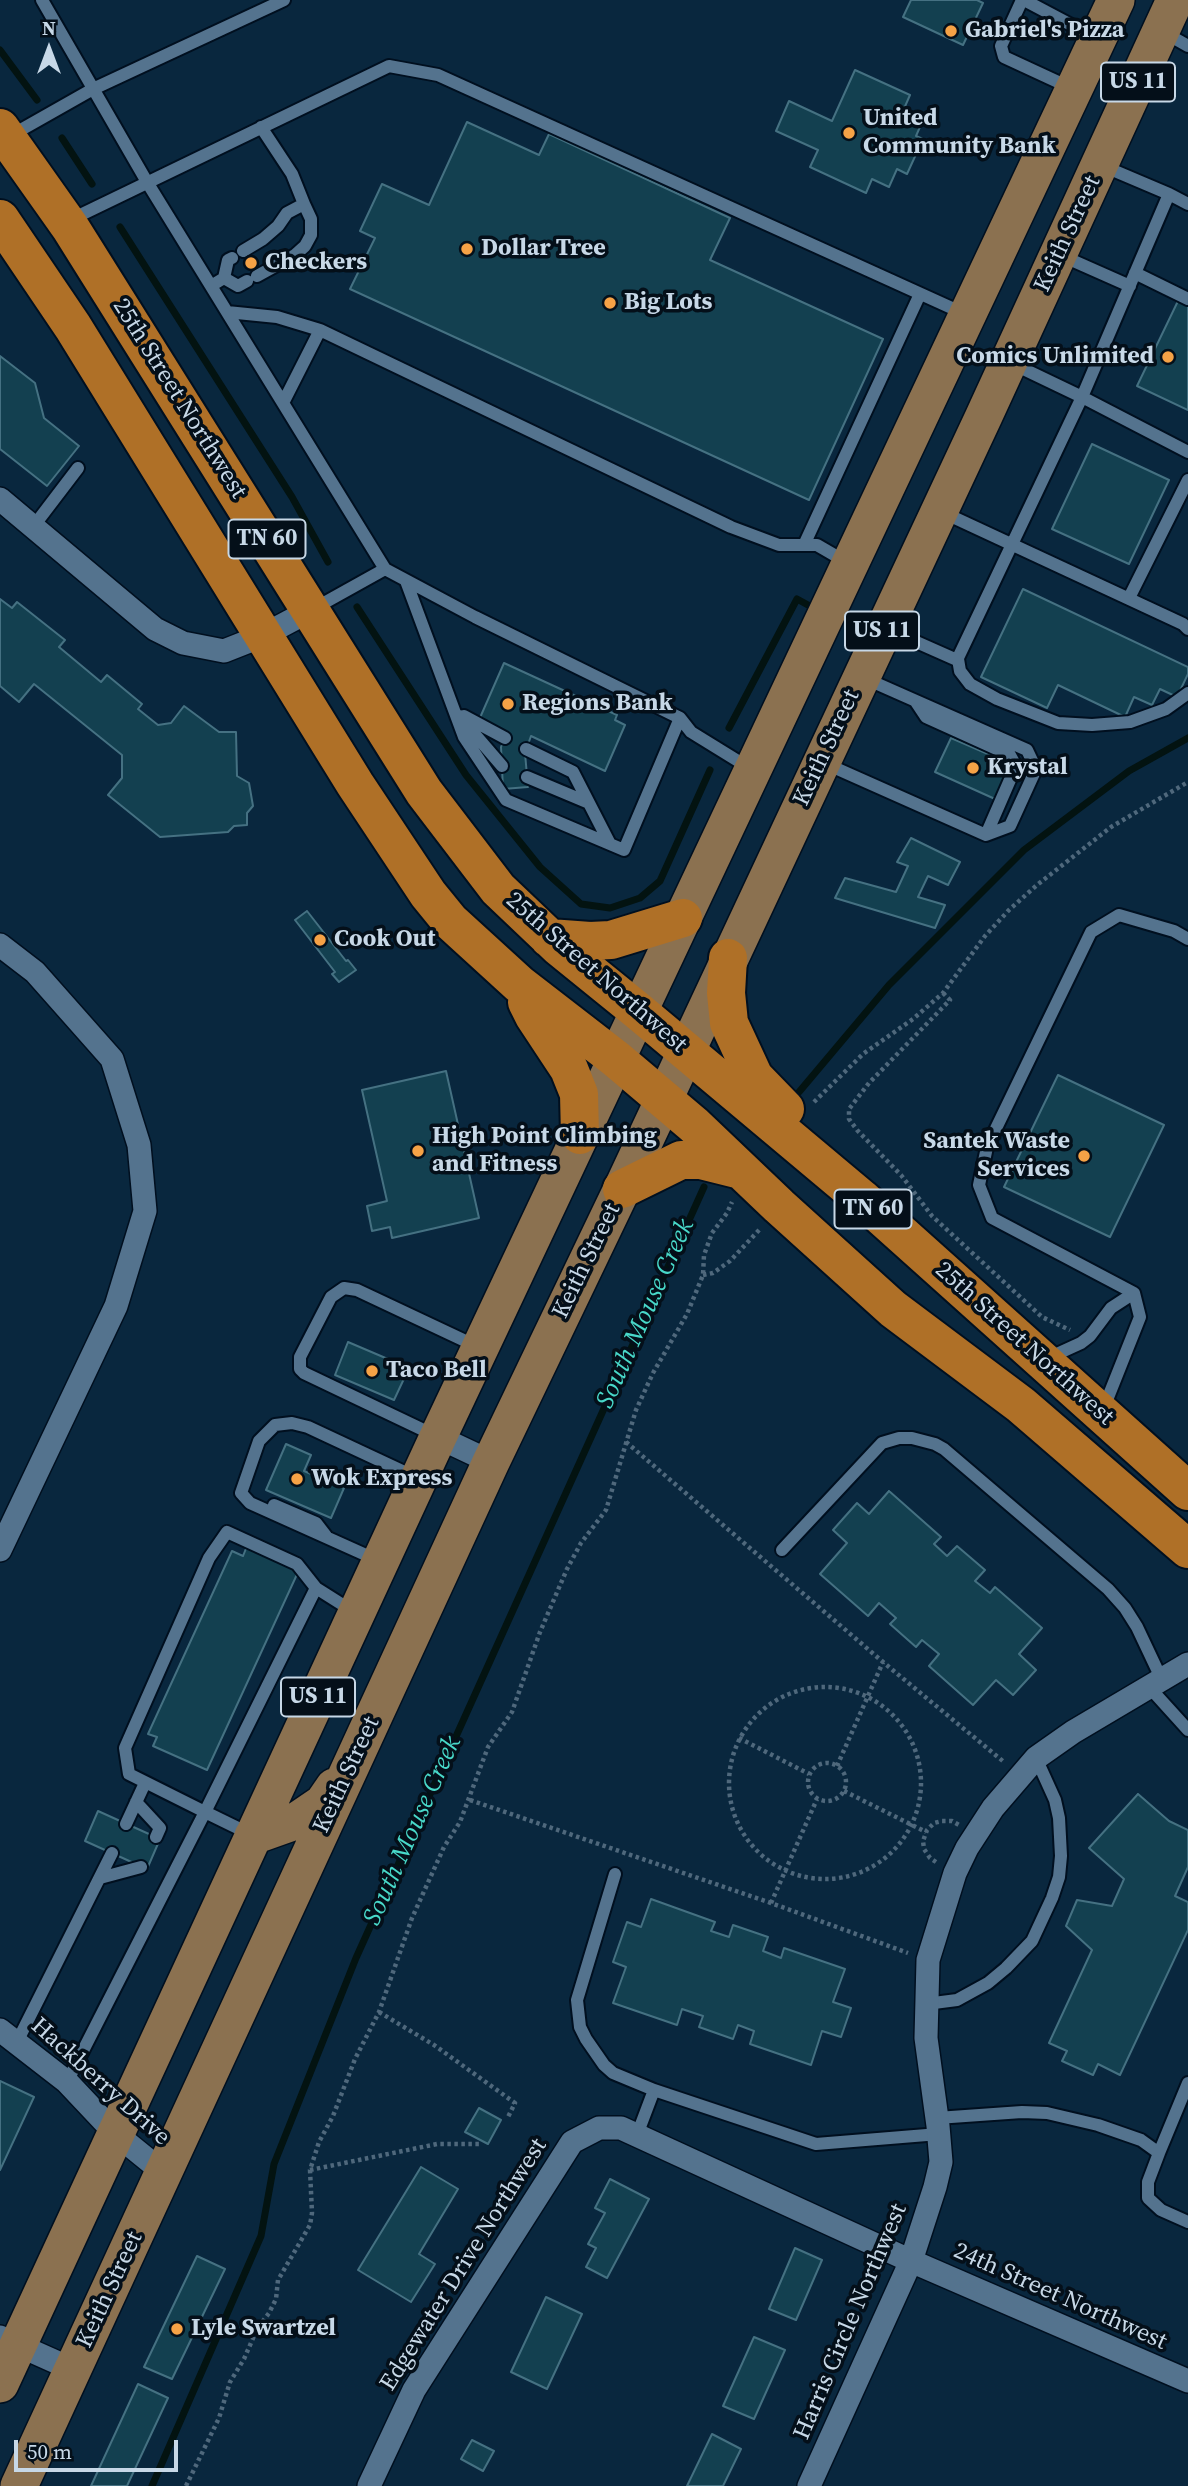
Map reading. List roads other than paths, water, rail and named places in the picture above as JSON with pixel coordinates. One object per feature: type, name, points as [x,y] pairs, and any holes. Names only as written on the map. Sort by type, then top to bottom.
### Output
[{"type":"highway","name":"25th Street Northwest","points":[[3,133],[66,221],[424,792],[498,889],[549,938],[861,1198],[1188,1491]]},
{"type":"highway","name":"25th Street Northwest","points":[[0,219],[116,397],[355,784],[428,894],[450,921],[519,984],[663,1098],[738,1184],[893,1308],[1021,1405],[1188,1549]]},
{"type":"highway","points":[[549,938],[611,940],[683,918]]},
{"type":"highway","points":[[728,958],[726,993],[729,1023],[741,1054],[754,1077],[810,1132],[861,1198]]},
{"type":"highway","points":[[519,984],[534,1016],[569,1069],[579,1094],[580,1135]]},
{"type":"highway","points":[[622,1189],[681,1160],[701,1160],[738,1184]]},
{"type":"main road","name":"US 11","points":[[0,2384],[9,2341],[116,2134],[382,1562],[418,1478],[1116,0]]},
{"type":"main road","name":"Keith Street","points":[[19,2486],[491,1462],[622,1189],[1141,75],[1172,19]]},
{"type":"main road","points":[[254,1836],[298,1820],[323,1803],[359,1748]]},
{"type":"street","points":[[0,499],[155,629],[183,643],[224,651],[262,636],[311,610]]},
{"type":"street","points":[[0,945],[35,972],[112,1059],[139,1145],[145,1210],[116,1306],[0,1550]]},
{"type":"street","points":[[438,1437],[491,1462]]},
{"type":"street","name":"Harris Circle Northwest","points":[[809,2486],[911,2261],[941,2162],[926,2038],[928,1961],[955,1873],[993,1808],[1036,1758],[1073,1731],[1188,1664]]},
{"type":"street","name":"Hackberry Drive","points":[[8,2036],[67,2082],[116,2134],[164,2173]]},
{"type":"street","name":"Edgewater Drive Northwest","points":[[369,2486],[414,2390],[572,2143],[599,2128],[621,2128],[911,2261]]},
{"type":"street","name":"24th Street Northwest","points":[[911,2261],[1188,2381]]},
{"type":"street","points":[[9,2341],[74,2370]]},
{"type":"lane","points":[[42,0],[147,182],[385,569],[680,718],[691,732],[751,769]]},
{"type":"lane","points":[[3,133],[285,1]]},
{"type":"lane","points":[[1075,89],[1004,57],[1001,46],[1029,1],[1098,39]]},
{"type":"lane","points":[[66,221],[389,66],[438,75],[967,315]]},
{"type":"lane","points":[[224,278],[237,286],[252,279],[295,255],[305,246],[311,235],[311,219],[292,174],[261,127]]},
{"type":"lane","points":[[1100,164],[1188,204]]},
{"type":"lane","points":[[1170,194],[1082,397],[958,659],[960,671],[970,684],[997,699],[1058,723],[1092,725],[1130,722],[1166,709],[1188,693]]},
{"type":"lane","points":[[211,286],[224,278],[228,260],[263,239],[278,226],[287,213],[304,204]]},
{"type":"lane","points":[[1058,255],[1130,286]]},
{"type":"lane","points":[[1135,273],[1188,299]]},
{"type":"lane","points":[[804,545],[920,294]]},
{"type":"lane","points":[[227,312],[277,317],[320,330],[731,527],[779,545],[817,545],[849,563]]},
{"type":"lane","points":[[283,403],[320,330]]},
{"type":"lane","points":[[1008,362],[1188,452]]},
{"type":"lane","points":[[33,527],[78,468]]},
{"type":"lane","points":[[1129,598],[1188,480]]},
{"type":"lane","points":[[939,510],[1186,622]]},
{"type":"lane","points":[[311,610],[385,569]]},
{"type":"lane","points":[[406,581],[464,737],[506,800],[624,850],[680,718]]},
{"type":"lane","points":[[884,627],[958,659]]},
{"type":"lane","points":[[820,762],[986,835],[1010,826],[1036,769],[1027,750],[860,676]]},
{"type":"lane","points":[[915,700],[926,718],[1010,755],[1016,766],[986,835]]},
{"type":"lane","points":[[454,710],[505,738]]},
{"type":"lane","points":[[454,710],[502,765]]},
{"type":"lane","points":[[526,749],[573,772],[610,844]]},
{"type":"lane","points":[[527,777],[589,803]]},
{"type":"lane","points":[[1101,1414],[1140,1317],[1134,1293],[992,1218],[979,1185],[987,1147],[1091,932],[1119,915],[1174,931],[1188,939]]},
{"type":"lane","points":[[438,1437],[304,1373],[300,1369],[300,1357],[331,1297],[344,1288],[356,1290],[479,1348]]},
{"type":"lane","points":[[1042,1361],[1081,1343],[1090,1336],[1111,1308],[1134,1293]]},
{"type":"lane","points":[[382,1562],[250,1503],[242,1493],[259,1441],[275,1425],[292,1423],[308,1427],[418,1478]]},
{"type":"lane","points":[[782,1550],[882,1443],[899,1438],[912,1438],[935,1444],[1108,1589],[1125,1608],[1137,1627],[1156,1684],[1188,1730]]},
{"type":"lane","points":[[254,1836],[129,1774],[125,1748],[209,1558],[227,1532],[298,1563],[316,1588],[357,1614]]},
{"type":"lane","points":[[67,2082],[316,1588]]},
{"type":"lane","points":[[926,2004],[957,2000],[988,1983],[1006,1968],[1032,1941],[1052,1898],[1059,1877],[1061,1856],[1059,1818],[1055,1800],[1036,1758]]},
{"type":"lane","points":[[126,1824],[145,1783]]},
{"type":"lane","points":[[136,1802],[160,1828],[156,1837]]},
{"type":"lane","points":[[8,2036],[112,1853]]},
{"type":"lane","points":[[100,1878],[141,1867]]},
{"type":"lane","points":[[615,1874],[577,2000],[577,2014],[586,2039],[604,2065],[623,2078],[816,2144],[1022,2112],[1047,2113],[1112,2130],[1141,2140],[1159,2153]]},
{"type":"lane","points":[[1188,2083],[1148,2182],[1148,2198],[1161,2210],[1188,2222]]},
{"type":"lane","points":[[637,2135],[653,2090]]},
{"type":"waterway","points":[[0,50],[37,100]]},
{"type":"waterway","points":[[62,138],[92,184]]},
{"type":"waterway","points":[[120,227],[292,497],[328,562]]},
{"type":"waterway","points":[[729,728],[797,599],[808,605]]},
{"type":"waterway","points":[[357,607],[466,775],[540,867],[581,904],[610,908],[640,898],[660,881],[710,770]]},
{"type":"waterway","name":"South Mouse Creek","points":[[799,1092],[889,985],[1024,850],[1129,771],[1188,738]]},
{"type":"waterway","name":"South Mouse Creek","points":[[152,2486],[261,2236],[274,2164],[356,1958],[704,1187]]},
{"type":"place","name":"Gabriel's Pizza","points":[[951,31]]},
{"type":"place","name":"United Community Bank","points":[[849,133]]},
{"type":"place","name":"Dollar Tree","points":[[467,249]]},
{"type":"place","name":"Checkers","points":[[251,263]]},
{"type":"place","name":"Big Lots","points":[[610,303]]},
{"type":"place","name":"Comics Unlimited","points":[[1168,357]]},
{"type":"place","name":"Regions Bank","points":[[508,704]]},
{"type":"place","name":"Krystal","points":[[973,768]]},
{"type":"place","name":"Cook Out","points":[[320,940]]},
{"type":"place","name":"High Point Climbing and Fitness","points":[[418,1151]]},
{"type":"place","name":"Santek Waste Services","points":[[1084,1156]]},
{"type":"place","name":"Taco Bell","points":[[372,1371]]},
{"type":"place","name":"Wok Express","points":[[297,1479]]},
{"type":"place","name":"Lyle Swartzel","points":[[177,2329]]}]
